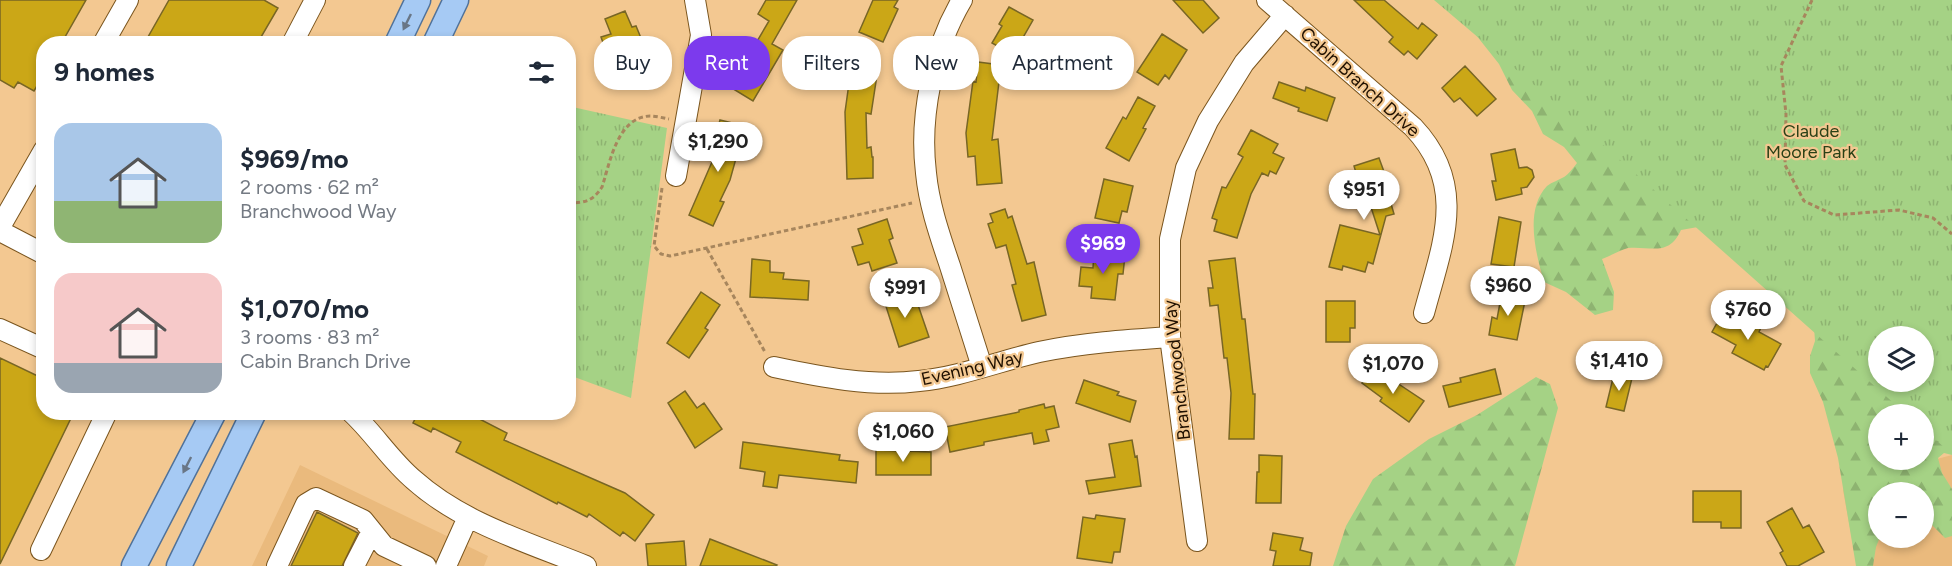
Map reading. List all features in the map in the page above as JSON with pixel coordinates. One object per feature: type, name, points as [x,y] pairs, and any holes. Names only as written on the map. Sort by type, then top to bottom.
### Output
[{"type":"main road","points":[[401,36],[418,0]]},
{"type":"main road","points":[[439,36],[456,0]]},
{"type":"main road","points":[[134,566],[209,420]]},
{"type":"main road","points":[[179,566],[250,420]]},
{"type":"street","points":[[108,36],[128,0]]},
{"type":"street","points":[[296,36],[316,0]]},
{"type":"street","points":[[669,182],[701,35],[695,0]]},
{"type":"street","points":[[962,0],[942,43],[930,88],[924,134],[926,173],[937,227],[982,367]]},
{"type":"street","name":"Cabin Branch Drive","points":[[1267,0],[1413,127],[1428,143],[1443,174],[1448,204],[1445,235],[1424,313]]},
{"type":"street","name":"Branchwood Way","points":[[1197,541],[1170,338],[1170,239],[1186,168],[1208,121],[1244,63],[1285,15]]},
{"type":"street","points":[[36,164],[0,229],[36,249]]},
{"type":"street","points":[[0,329],[36,346]]},
{"type":"street","name":"Evening Way","points":[[774,367],[812,375],[883,383],[918,381],[952,376],[1039,352],[1080,345],[1170,338]]},
{"type":"street","points":[[41,550],[103,420]]},
{"type":"street","points":[[358,420],[413,480],[438,499],[468,517],[586,566]]},
{"type":"street","points":[[277,566],[306,504],[316,498],[363,520],[384,546],[426,566]]},
{"type":"street","points":[[446,566],[468,517]]},
{"type":"street","points":[[354,566],[372,531]]},
{"type":"path","points":[[1812,0],[1781,66],[1786,114],[1785,165],[1804,201],[1834,215],[1899,210],[1933,218],[1952,234]]},
{"type":"path","points":[[576,202],[591,201],[602,187],[625,127],[644,117],[673,119]]},
{"type":"path","points":[[669,182],[654,246],[656,251],[670,256],[931,199]]},
{"type":"path","points":[[707,249],[774,367]]},
{"type":"shaded area","points":[[1952,455],[1952,566],[1857,566],[1843,490],[1846,483],[1895,470],[1934,470],[1934,460]]},
{"type":"shaded area","points":[[300,465],[488,556],[484,566],[252,566]]},
{"type":"green space","name":"Claude Moore Park","points":[[1434,0],[1952,0],[1952,454],[1934,438],[1934,404],[1895,404],[1881,392],[1934,392],[1934,326],[1868,326],[1868,380],[1573,118]]},
{"type":"green space","name":"Claude Moore Park","points":[[1952,0],[1952,455],[1944,453],[1938,458],[1942,473],[1952,489],[1952,536],[1945,538],[1934,527],[1934,482],[1868,482],[1868,548],[1876,548],[1873,566],[1856,566],[1838,458],[1823,402],[1810,373],[1810,356],[1815,341],[1814,327],[1698,227],[1681,230],[1671,244],[1665,247],[1628,248],[1602,259],[1614,292],[1613,310],[1595,315],[1566,292],[1544,282],[1535,246],[1536,207],[1547,186],[1566,176],[1577,163],[1564,147],[1543,134],[1532,111],[1512,90],[1499,64],[1476,35]]},
{"type":"green space","points":[[576,108],[667,128],[631,398],[576,378]]},
{"type":"green space","points":[[1536,377],[1550,384],[1558,408],[1515,566],[1333,566],[1346,526],[1373,479],[1429,439],[1477,415]]},
{"type":"building","points":[[0,0],[86,0],[66,36],[36,36],[36,88],[34,91],[18,82],[14,88],[0,80]]},
{"type":"building","points":[[169,0],[264,0],[278,8],[262,36],[149,36]]},
{"type":"building","points":[[766,0],[797,0],[772,44],[782,52],[770,72],[770,36],[760,36],[769,21],[758,14]]},
{"type":"building","points":[[873,0],[898,0],[894,7],[898,9],[883,42],[881,36],[869,36],[859,32]]},
{"type":"building","points":[[1173,0],[1203,0],[1219,18],[1203,33]]},
{"type":"building","points":[[1354,0],[1384,0],[1418,29],[1422,23],[1437,35],[1417,59],[1408,51],[1404,55],[1389,42],[1393,37]]},
{"type":"building","points":[[1009,7],[1033,20],[1024,36],[996,36],[1002,26],[999,24]]},
{"type":"building","points":[[625,11],[632,27],[636,26],[640,36],[604,36],[611,34],[605,19]]},
{"type":"building","points":[[1162,34],[1187,50],[1169,79],[1165,75],[1158,85],[1137,72]]},
{"type":"building","points":[[979,62],[991,64],[991,90],[998,90],[992,140],[998,139],[1002,183],[977,185],[975,156],[968,157],[966,133],[972,90],[979,90]]},
{"type":"building","points":[[1465,66],[1496,99],[1477,116],[1460,98],[1454,102],[1442,88]]},
{"type":"building","points":[[1279,82],[1305,91],[1306,87],[1335,98],[1327,121],[1298,111],[1299,108],[1273,98]]},
{"type":"building","points":[[735,90],[759,90],[753,101]]},
{"type":"building","points":[[848,90],[875,90],[871,114],[866,113],[867,148],[871,147],[873,178],[847,179],[845,112]]},
{"type":"building","points":[[1138,97],[1155,106],[1129,161],[1106,148],[1123,117],[1126,119]]},
{"type":"building","points":[[720,120],[745,126],[730,180],[720,201],[724,202],[713,226],[689,215],[715,155],[711,154]]},
{"type":"building","points":[[1251,130],[1278,144],[1273,153],[1284,158],[1276,174],[1270,171],[1268,176],[1262,173],[1251,194],[1237,238],[1214,231],[1217,220],[1212,218],[1222,187],[1226,188],[1243,157],[1238,154]]},
{"type":"building","points":[[1515,149],[1519,168],[1527,167],[1532,170],[1534,177],[1527,187],[1521,188],[1522,194],[1496,200],[1492,181],[1496,181],[1491,154]]},
{"type":"building","points":[[1379,158],[1387,180],[1385,181],[1394,214],[1386,216],[1373,264],[1368,262],[1365,272],[1343,266],[1342,270],[1329,267],[1340,225],[1380,235],[1367,195],[1363,196],[1354,166]]},
{"type":"building","points":[[1104,179],[1133,186],[1127,212],[1122,211],[1119,223],[1095,218]]},
{"type":"building","points":[[1005,209],[1008,218],[1012,216],[1027,264],[1034,262],[1046,315],[1022,321],[1012,285],[1016,284],[1006,245],[996,248],[988,224],[993,222],[990,214]]},
{"type":"building","points":[[1499,217],[1521,222],[1514,267],[1491,264]]},
{"type":"building","points":[[887,219],[893,238],[889,240],[897,263],[872,271],[869,262],[858,265],[852,247],[863,244],[858,229]]},
{"type":"building","points":[[1094,252],[1125,255],[1123,274],[1118,274],[1115,300],[1091,298],[1092,287],[1079,286],[1081,267],[1093,268]]},
{"type":"building","points":[[1235,258],[1242,319],[1245,319],[1253,394],[1255,394],[1254,439],[1229,439],[1231,393],[1227,358],[1224,358],[1218,305],[1210,306],[1208,288],[1213,288],[1209,261]]},
{"type":"building","points":[[752,259],[770,261],[770,272],[784,273],[783,279],[809,281],[808,300],[750,297]]},
{"type":"building","points":[[905,290],[911,307],[918,305],[929,337],[899,347],[883,297]]},
{"type":"building","points":[[701,292],[720,305],[705,328],[708,330],[689,358],[667,343]]},
{"type":"building","points":[[1502,292],[1526,296],[1517,340],[1489,335],[1492,317],[1497,319]]},
{"type":"building","points":[[1326,301],[1355,301],[1355,328],[1350,328],[1350,342],[1326,342]]},
{"type":"building","points":[[1722,314],[1745,326],[1750,316],[1763,323],[1759,332],[1781,344],[1768,367],[1766,366],[1764,370],[1732,353],[1736,345],[1712,332]]},
{"type":"building","points":[[0,358],[36,375],[36,420],[70,420],[0,564]]},
{"type":"building","points":[[1373,367],[1424,401],[1409,422],[1380,401],[1382,398],[1362,383]]},
{"type":"building","points":[[1495,369],[1501,394],[1449,407],[1443,386],[1461,382],[1460,378]]},
{"type":"building","points":[[1614,374],[1632,378],[1624,411],[1606,407]]},
{"type":"building","points":[[1084,380],[1119,392],[1117,395],[1136,401],[1130,422],[1076,403]]},
{"type":"building","points":[[685,391],[697,408],[704,403],[722,429],[695,448],[668,403]]},
{"type":"building","points":[[1044,404],[1045,408],[1054,406],[1059,427],[1046,430],[1049,441],[1034,444],[1032,433],[984,442],[984,445],[950,452],[945,427],[1019,412],[1019,410]]},
{"type":"building","points":[[414,420],[482,420],[507,433],[504,440],[625,493],[654,515],[635,541],[623,532],[620,536],[589,514],[587,517],[558,502],[557,504],[456,452],[461,442],[433,428],[431,432],[413,423]]},
{"type":"building","points":[[1132,440],[1135,457],[1137,456],[1141,486],[1089,494],[1086,481],[1115,477],[1109,444]]},
{"type":"building","points":[[743,442],[840,455],[839,460],[858,462],[856,483],[779,475],[777,488],[763,486],[765,472],[740,468]]},
{"type":"building","points":[[876,450],[931,452],[931,475],[876,475]]},
{"type":"building","points":[[1259,455],[1282,456],[1281,503],[1256,503]]},
{"type":"building","points":[[1693,491],[1741,491],[1741,528],[1721,528],[1721,522],[1693,522]]},
{"type":"building","points":[[1792,508],[1803,528],[1809,525],[1824,552],[1798,566],[1787,566],[1780,553],[1783,551],[1767,522]]},
{"type":"building","points":[[317,512],[358,533],[342,566],[291,566]]},
{"type":"building","points":[[1096,515],[1125,519],[1120,552],[1114,552],[1112,563],[1077,558],[1083,517],[1095,519]]},
{"type":"building","points":[[1273,533],[1303,538],[1300,550],[1312,553],[1310,566],[1273,566],[1276,551],[1270,550]]},
{"type":"building","points":[[710,539],[777,565],[700,566]]},
{"type":"building","points":[[684,541],[686,566],[648,566],[646,544]]}]
